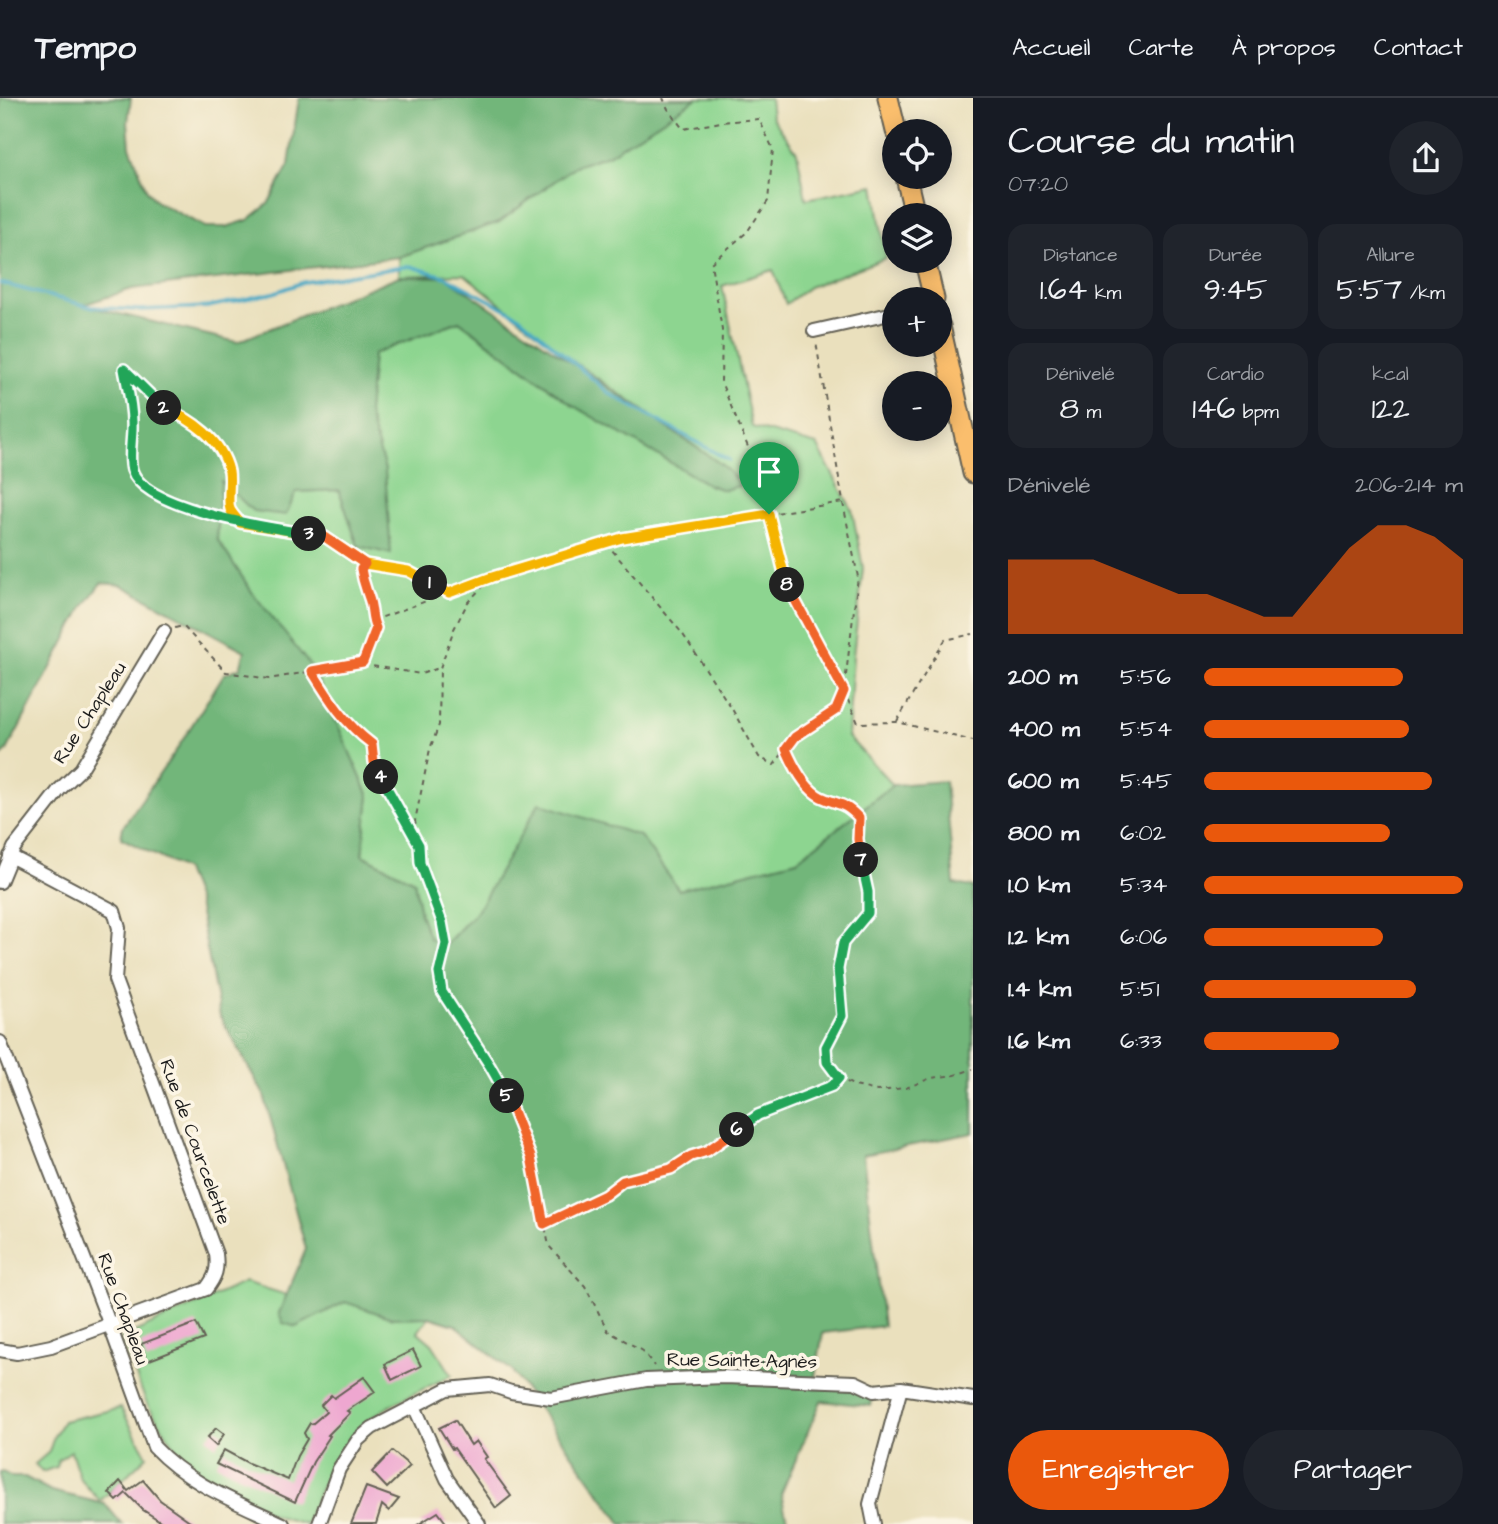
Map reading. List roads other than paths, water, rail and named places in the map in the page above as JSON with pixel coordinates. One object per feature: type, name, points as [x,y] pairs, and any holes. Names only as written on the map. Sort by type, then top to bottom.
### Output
[{"type":"main road","points":[[888,98],[893,119]]},
{"type":"main road","points":[[947,357],[973,473]]},
{"type":"street","points":[[814,331],[882,316]]},
{"type":"street","name":"Rue Chapleau","points":[[0,882],[10,856],[42,811],[81,769],[164,631]]},
{"type":"street","name":"Rue de Courcelette","points":[[0,1350],[17,1353],[36,1351],[206,1289],[218,1269],[216,1254],[115,980],[120,928],[118,917],[114,911],[10,856]]},
{"type":"street","name":"Rue Chapleau","points":[[0,1042],[155,1447],[168,1462],[195,1482],[283,1524]]},
{"type":"street","name":"Rue Sainte-Agnès","points":[[319,1524],[339,1469],[349,1450],[372,1429],[447,1389],[489,1385],[511,1392],[551,1398],[622,1384],[724,1377],[855,1382],[874,1391],[901,1388],[973,1399]]},
{"type":"street","points":[[874,1524],[870,1504],[901,1388]]},
{"type":"street","points":[[414,1406],[447,1479],[479,1524]]},
{"type":"waterway","points":[[0,283],[91,307],[139,310],[207,307],[273,293],[304,282],[410,266],[446,277],[519,316],[610,394],[729,460]]}]
